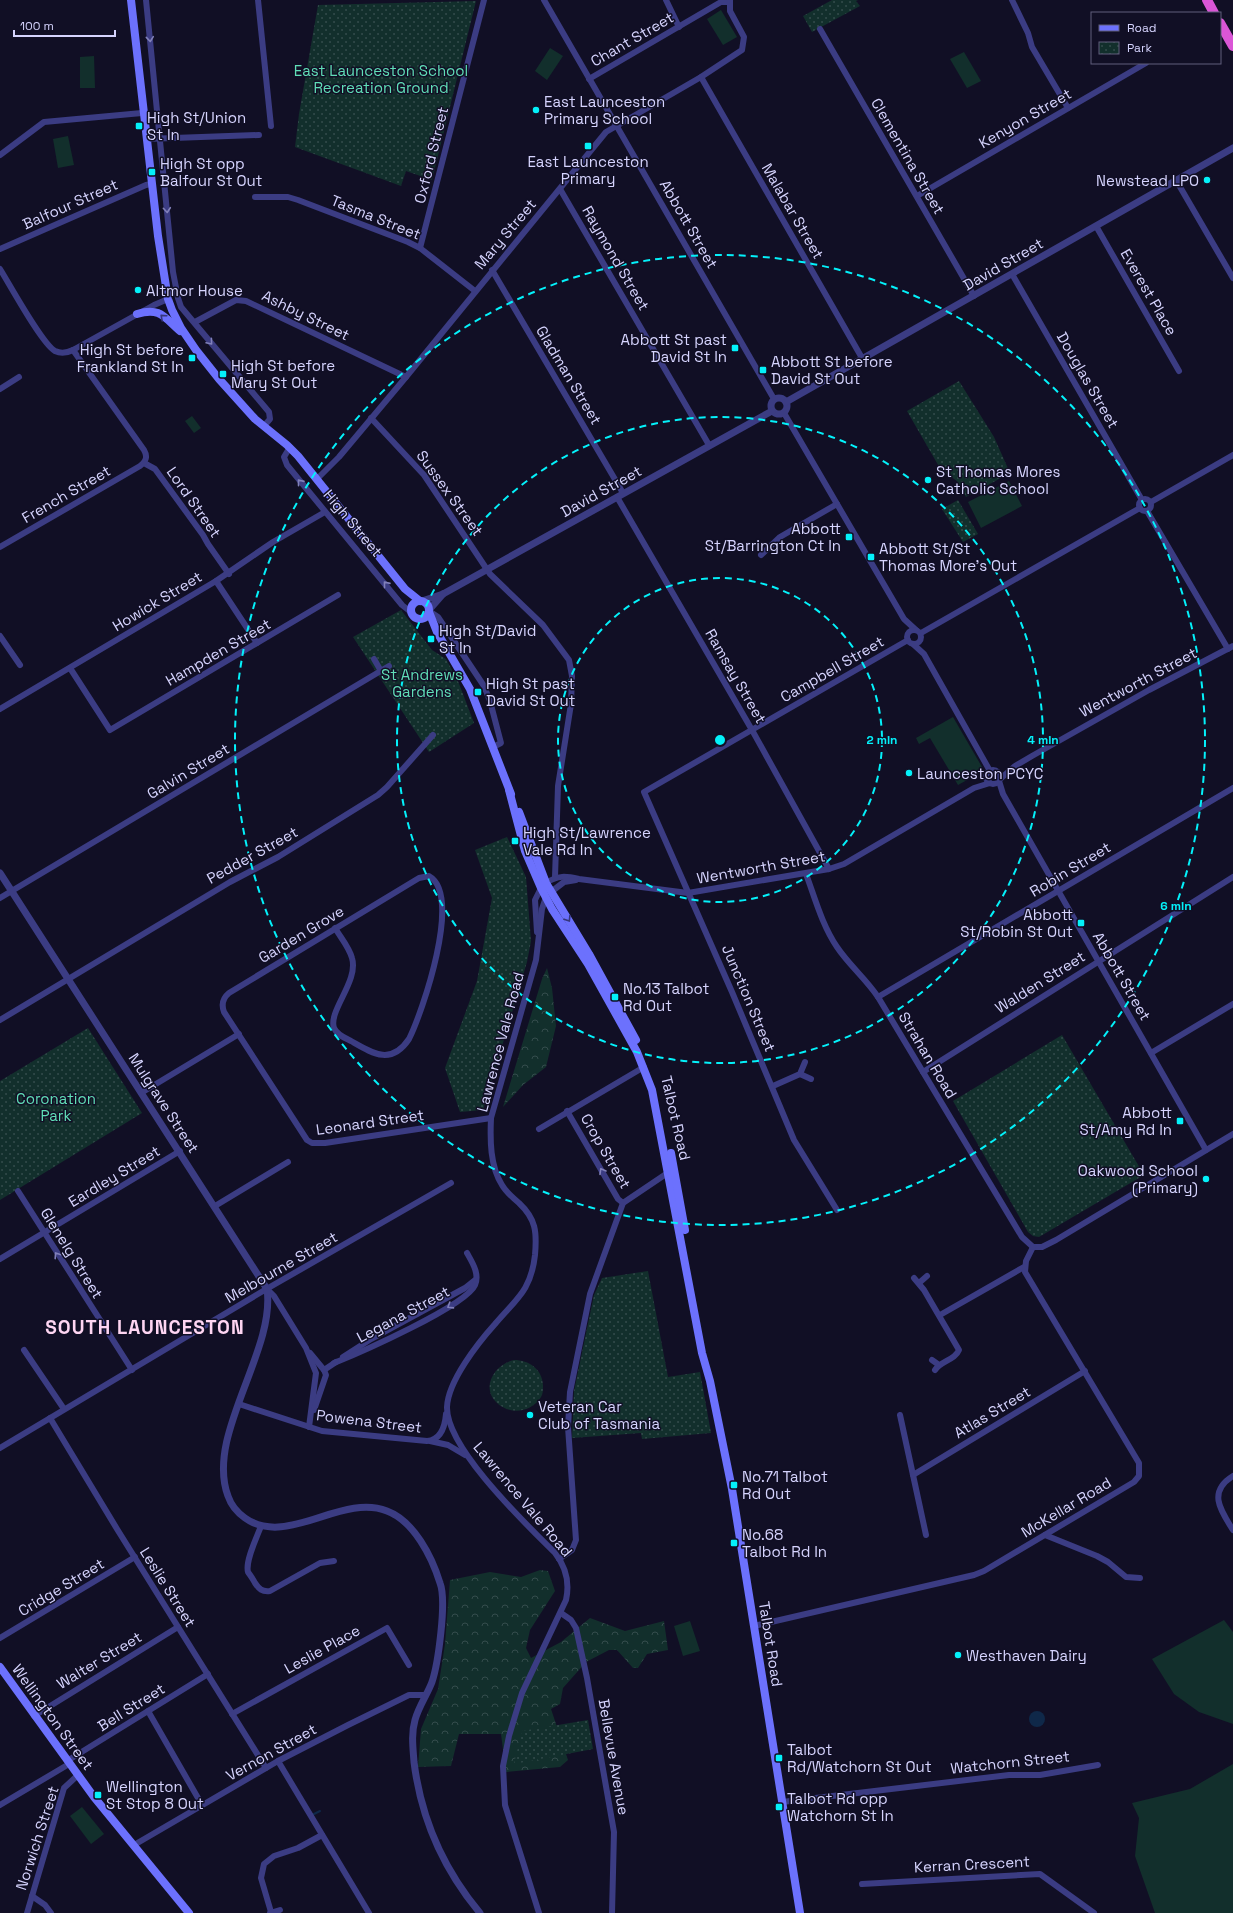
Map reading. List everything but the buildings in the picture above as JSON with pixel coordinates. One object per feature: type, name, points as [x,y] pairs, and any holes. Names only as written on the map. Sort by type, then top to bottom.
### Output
[{"type":"highway","points":[[1207,0],[1213,12]]},
{"type":"highway","points":[[1221,25],[1233,46]]},
{"type":"main road","name":"High Street","points":[[130,0],[151,184],[168,299],[177,321],[196,350],[250,414],[290,447],[318,479],[405,589],[410,600],[413,614],[426,622],[437,632]]},
{"type":"main road","points":[[137,314],[149,311],[158,312],[185,335]]},
{"type":"main road","name":"High Street","points":[[405,589],[421,601]]},
{"type":"main road","points":[[421,601],[428,605],[429,611],[424,618],[413,614],[414,604],[421,601]]},
{"type":"main road","name":"High Street","points":[[429,611],[437,632],[464,676],[484,723],[546,889]]},
{"type":"main road","name":"Talbot Road","points":[[546,889],[644,1067],[656,1105],[702,1352],[710,1381],[730,1482],[800,1913]]},
{"type":"main road","name":"Talbot Road","points":[[546,889],[596,966],[637,1043],[654,1079],[675,1174],[707,1348],[710,1381]]},
{"type":"main road","name":"Wellington Street","points":[[0,1667],[68,1763],[189,1913]]},
{"type":"street","points":[[146,0],[173,272],[178,298],[181,307],[269,412],[269,420],[264,426]]},
{"type":"street","points":[[258,0],[271,126]]},
{"type":"street","name":"Oxford Street","points":[[420,248],[484,0]]},
{"type":"street","name":"Abbott Street","points":[[544,0],[774,399]]},
{"type":"street","points":[[666,0],[679,27]]},
{"type":"street","points":[[1012,0],[1031,39],[1032,48],[1068,108]]},
{"type":"street","name":"Chant Street","points":[[589,79],[721,2],[730,1]]},
{"type":"street","name":"Mary Street","points":[[318,479],[339,457],[406,377],[601,137],[616,125],[700,77],[740,52],[744,44],[743,34],[730,11],[730,1]]},
{"type":"street","name":"Clementina Street","points":[[820,28],[974,296]]},
{"type":"street","name":"Kenyon Street","points":[[917,196],[1144,64]]},
{"type":"street","name":"Malabar Street","points":[[700,77],[862,358]]},
{"type":"street","points":[[0,155],[44,122],[142,112]]},
{"type":"street","points":[[146,139],[258,135]]},
{"type":"street","name":"David Street","points":[[786,402],[1233,148]]},
{"type":"street","points":[[1176,180],[1233,278]]},
{"type":"street","name":"Balfour Street","points":[[0,249],[151,184]]},
{"type":"street","name":"Raymond Street","points":[[560,189],[709,445]]},
{"type":"street","name":"Tasma Street","points":[[254,197],[281,197],[298,200],[420,248],[475,292]]},
{"type":"street","name":"Everest Place","points":[[1096,226],[1179,372]]},
{"type":"street","points":[[0,269],[49,346],[59,352],[73,350],[137,314],[168,299]]},
{"type":"street","name":"Gladman Street","points":[[492,270],[620,495]]},
{"type":"street","name":"Douglas Street","points":[[1012,274],[1142,500]]},
{"type":"street","name":"Ashby Street","points":[[195,322],[236,300],[246,301],[406,377]]},
{"type":"street","name":"Lord Street","points":[[73,350],[144,450],[146,457],[144,463],[155,469],[204,535],[208,544],[228,574]]},
{"type":"street","points":[[0,389],[19,377]]},
{"type":"street","points":[[780,398],[786,402],[787,407],[784,413],[778,414],[772,411],[771,404],[774,399],[780,398]]},
{"type":"street","name":"David Street","points":[[421,601],[443,594],[772,411]]},
{"type":"street","points":[[784,413],[904,619],[919,634],[924,654],[995,782]]},
{"type":"street","name":"Sussex Street","points":[[371,418],[424,475],[490,574],[549,631],[569,660],[571,669],[571,704],[558,786],[555,877]]},
{"type":"street","name":"High Street","points":[[290,447],[284,454],[285,462],[402,605],[413,614]]},
{"type":"street","points":[[1151,502],[1233,455]]},
{"type":"street","name":"French Street","points":[[0,547],[144,463]]},
{"type":"street","name":"Ramsay Street","points":[[620,495],[824,857],[829,870]]},
{"type":"street","points":[[1140,508],[1140,502],[1142,500],[1146,499],[1151,502]]},
{"type":"street","points":[[1147,511],[1151,508],[1151,502]]},
{"type":"street","points":[[761,555],[780,537],[837,504]]},
{"type":"street","points":[[1140,508],[1143,511],[1147,511],[1230,647]]},
{"type":"street","points":[[919,634],[1140,508]]},
{"type":"street","name":"Howick Street","points":[[0,709],[228,574],[273,542],[325,512]]},
{"type":"street","points":[[216,581],[257,644]]},
{"type":"street","name":"David Street","points":[[429,611],[443,594]]},
{"type":"street","name":"Hampden Street","points":[[70,668],[110,730],[338,595]]},
{"type":"street","points":[[429,611],[438,618],[476,673],[487,694],[501,743],[493,747]]},
{"type":"street","points":[[904,619],[909,640],[924,654]]},
{"type":"street","points":[[909,640],[911,630],[919,634]]},
{"type":"street","points":[[909,640],[918,644],[919,634]]},
{"type":"street","points":[[0,636],[20,665]]},
{"type":"street","name":"Campbell Street","points":[[644,792],[909,640]]},
{"type":"street","name":"Wentworth Street","points":[[974,788],[995,782],[1015,766],[1149,690],[1230,647]]},
{"type":"street","points":[[374,659],[381,670]]},
{"type":"street","name":"Galvin Street","points":[[0,898],[389,666]]},
{"type":"street","points":[[484,723],[494,719]]},
{"type":"street","name":"Pedder Street","points":[[0,1020],[230,882],[278,858],[378,795],[387,787],[433,735]]},
{"type":"street","name":"Wentworth Street","points":[[555,877],[565,876],[688,893],[829,870],[844,864],[974,788],[991,773],[1015,766]]},
{"type":"street","points":[[991,773],[999,775],[995,782]]},
{"type":"street","name":"Abbott Street","points":[[995,782],[1004,794],[1206,1150]]},
{"type":"street","name":"Robin Street","points":[[878,997],[1233,789]]},
{"type":"street","name":"Junction Street","points":[[644,792],[773,1086],[794,1140],[837,1210]]},
{"type":"street","name":"Mulgrave Street","points":[[0,873],[267,1289],[274,1296],[306,1348],[324,1370]]},
{"type":"street","name":"Strahan Road","points":[[806,874],[831,937],[849,964],[870,986],[878,997],[1022,1237],[1032,1247]]},
{"type":"street","name":"Garden Grove","points":[[239,1034],[223,1009],[225,998],[335,928],[419,878],[429,876],[436,883],[442,902],[442,924],[435,967],[409,1040],[404,1046],[391,1054],[382,1056],[374,1054],[341,1035],[334,1028],[335,1016],[350,981],[353,963],[350,952],[335,928]]},
{"type":"street","points":[[546,889],[555,877]]},
{"type":"street","name":"Walden Street","points":[[923,1072],[1233,877]]},
{"type":"street","name":"Wentworth Street","points":[[546,889],[564,882],[579,879]]},
{"type":"street","name":"Lawrence Vale Road","points":[[539,1913],[505,1805],[503,1766],[510,1732],[522,1692],[534,1664],[561,1613],[566,1600],[568,1586],[564,1569],[559,1559],[472,1461],[459,1444],[452,1430],[447,1407],[451,1389],[460,1372],[494,1324],[521,1296],[526,1288],[535,1255],[536,1230],[534,1222],[522,1206],[503,1187],[497,1176],[491,1147],[491,1118],[536,960],[546,889]]},
{"type":"street","name":"Lawrence Vale Road","points":[[538,941],[535,905],[536,896],[546,889]]},
{"type":"street","points":[[1151,1053],[1233,1004]]},
{"type":"street","points":[[141,1093],[239,1034]]},
{"type":"street","name":"Leonard Street","points":[[239,1034],[303,1135],[312,1143],[325,1143],[491,1118]]},
{"type":"street","points":[[773,1086],[800,1074],[805,1062]]},
{"type":"street","points":[[539,1129],[567,1111],[644,1067]]},
{"type":"street","points":[[800,1074],[811,1079]]},
{"type":"street","name":"Crop Street","points":[[567,1111],[618,1199],[623,1203]]},
{"type":"street","points":[[940,1315],[1024,1267],[1032,1247],[1042,1247],[1056,1240],[1233,1134]]},
{"type":"street","name":"Eardley Street","points":[[0,1260],[180,1152]]},
{"type":"street","points":[[215,1206],[288,1162]]},
{"type":"street","points":[[559,1559],[572,1550],[576,1540],[568,1442],[570,1392],[590,1294],[623,1203],[668,1172]]},
{"type":"street","name":"Melbourne Street","points":[[0,1448],[267,1289],[451,1183]]},
{"type":"street","name":"Glenelg Street","points":[[18,1191],[43,1233],[132,1370]]},
{"type":"street","name":"Legana Street","points":[[324,1370],[366,1341],[465,1288],[476,1279],[475,1268],[467,1253]]},
{"type":"street","name":"McKellar Road","points":[[754,1626],[965,1578],[984,1571],[1134,1482],[1139,1476],[1139,1463],[1028,1277],[1024,1267]]},
{"type":"street","points":[[926,1276],[917,1281],[940,1315],[959,1350],[955,1356],[937,1368],[932,1360]]},
{"type":"street","points":[[267,1289],[268,1306],[263,1330],[225,1450],[224,1482],[228,1496],[234,1507],[249,1521],[261,1526],[286,1526],[342,1511],[368,1507],[387,1510],[402,1519],[425,1550],[440,1582],[443,1593],[435,1672],[415,1718],[412,1738],[416,1774],[421,1802],[441,1855],[464,1894],[480,1913]]},
{"type":"street","name":"Mulgrave Street","points":[[306,1348],[316,1373],[309,1427]]},
{"type":"street","points":[[24,1350],[64,1409]]},
{"type":"street","points":[[309,1427],[326,1376],[324,1370]]},
{"type":"street","name":"Atlas Street","points":[[913,1475],[1085,1372]]},
{"type":"street","name":"Powena Street","points":[[239,1404],[322,1432],[427,1441],[454,1448],[472,1461]]},
{"type":"street","name":"Powena Street","points":[[427,1441],[434,1440],[440,1435],[445,1420],[447,1407]]},
{"type":"street","points":[[900,1415],[926,1534]]},
{"type":"street","name":"Leslie Street","points":[[50,1418],[266,1768]]},
{"type":"street","points":[[1233,1476],[1226,1480],[1221,1488],[1218,1502],[1233,1530]]},
{"type":"street","points":[[261,1526],[249,1559],[248,1572],[258,1587],[264,1592],[270,1591],[320,1563],[334,1561]]},
{"type":"street","points":[[1045,1535],[1108,1562],[1126,1580],[1140,1578]]},
{"type":"street","name":"Cridge Street","points":[[0,1638],[135,1557]]},
{"type":"street","name":"Bellevue Avenue","points":[[561,1613],[571,1620],[576,1628],[587,1678],[612,1825],[614,1838],[612,1913]]},
{"type":"street","name":"Walter Street","points":[[34,1716],[178,1627]]},
{"type":"street","name":"Leslie Place","points":[[232,1714],[387,1628],[409,1665]]},
{"type":"street","name":"Bell Street","points":[[0,1805],[208,1674]]},
{"type":"street","name":"Vernon Street","points":[[134,1845],[278,1761],[409,1695],[426,1695]]},
{"type":"street","points":[[148,1711],[202,1806]]},
{"type":"street","points":[[278,1761],[369,1913]]},
{"type":"street","name":"Watchorn Street","points":[[782,1802],[1002,1776],[1040,1775],[1098,1765]]},
{"type":"street","name":"Norwich Street","points":[[27,1913],[64,1788],[78,1775]]},
{"type":"street","points":[[280,1910],[271,1913],[261,1878],[264,1864],[274,1856],[298,1848],[322,1835]]},
{"type":"street","name":"Kerran Crescent","points":[[862,1884],[1040,1874],[1094,1913]]},
{"type":"street","points":[[32,1896],[45,1905],[51,1913]]},
{"type":"green space","points":[[832,0],[858,0],[856,1],[860,6],[812,32],[803,16]]},
{"type":"green space","name":"East Launceston School Recreation Ground","points":[[476,1],[432,180],[406,171],[401,186],[295,147],[299,114],[318,5]]},
{"type":"green space","points":[[721,10],[737,37],[723,45],[707,19]]},
{"type":"green space","points":[[550,48],[563,56],[547,80],[535,71]]},
{"type":"green space","points":[[964,52],[981,81],[967,88],[950,59]]},
{"type":"green space","points":[[94,56],[95,88],[80,88],[80,57]]},
{"type":"green space","points":[[68,136],[74,165],[58,168],[53,139]]},
{"type":"green space","points":[[959,381],[994,437],[1010,473],[966,497],[957,481],[941,470],[907,411]]},
{"type":"green space","points":[[192,416],[201,428],[194,433],[185,421]]},
{"type":"green space","points":[[1009,481],[1022,506],[981,528],[968,502]]},
{"type":"green space","points":[[958,500],[978,534],[963,542],[942,509]]},
{"type":"green space","name":"St Andrews Gardens","points":[[401,610],[432,650],[446,659],[458,681],[474,723],[429,752],[353,637]]},
{"type":"green space","points":[[953,717],[982,767],[978,774],[958,785],[930,738],[919,744],[916,738]]},
{"type":"green space","points":[[507,837],[526,877],[531,941],[527,962],[483,1110],[460,1112],[445,1068],[477,981],[492,898],[475,850]]},
{"type":"green space","points":[[547,968],[552,988],[556,1026],[546,1067],[523,1085],[503,1107],[542,979]]},
{"type":"green space","name":"Coronation Park","points":[[88,1028],[142,1113],[0,1200],[0,1081]]},
{"type":"green space","points":[[1062,1035],[1144,1175],[1039,1237],[1033,1236],[1028,1232],[953,1101]]},
{"type":"green space","points":[[648,1271],[668,1377],[700,1372],[711,1433],[642,1439],[641,1433],[572,1438],[574,1391],[594,1295],[602,1278]]},
{"type":"green space","points":[[514,1360],[520,1360],[534,1366],[542,1379],[543,1390],[541,1397],[532,1406],[526,1409],[514,1411],[502,1407],[497,1403],[492,1397],[490,1383],[492,1377],[501,1366]]},
{"type":"green space","points":[[540,1570],[548,1571],[555,1591],[530,1630],[526,1648],[531,1658],[561,1642],[590,1618],[625,1631],[664,1621],[668,1650],[647,1654],[638,1668],[633,1668],[617,1650],[609,1650],[586,1662],[563,1688],[560,1704],[551,1709],[568,1760],[560,1767],[506,1772],[501,1734],[459,1734],[451,1766],[418,1767],[421,1729],[438,1689],[445,1644],[450,1580],[490,1572],[521,1577]]},
{"type":"green space","points":[[1224,1620],[1233,1632],[1233,1724],[1199,1712],[1174,1694],[1152,1659]]},
{"type":"green space","points":[[690,1621],[700,1651],[683,1656],[674,1626]]},
{"type":"green space","points":[[588,1720],[593,1749],[514,1764],[522,1731]]},
{"type":"green space","points":[[1233,1764],[1233,1913],[1155,1913],[1135,1856],[1139,1818],[1132,1803],[1190,1789]]},
{"type":"green space","points":[[82,1807],[104,1834],[91,1844],[70,1816]]},
{"type":"water","points":[[1037,1711],[1043,1713],[1045,1719],[1043,1725],[1037,1727],[1031,1725],[1029,1719],[1031,1713]]},
{"type":"waterway","points":[[312,1815],[320,1811]]},
{"type":"place","name":"East Launceston Primary School","points":[[536,110]]},
{"type":"place","name":"High St/Union St In","points":[[139,126]]},
{"type":"place","name":"East Launceston Primary","points":[[588,146]]},
{"type":"place","name":"High St opp Balfour St Out","points":[[152,172]]},
{"type":"place","name":"Newstead LPO","points":[[1207,180]]},
{"type":"place","name":"Altmor House","points":[[138,290]]},
{"type":"place","name":"Abbott St past David St In","points":[[735,348]]},
{"type":"place","name":"High St before Frankland St In","points":[[192,358]]},
{"type":"place","name":"Abbott St before David St Out","points":[[763,370]]},
{"type":"place","name":"High St before Mary St Out","points":[[223,374]]},
{"type":"place","name":"St Thomas Mores Catholic School","points":[[928,480]]},
{"type":"place","name":"Abbott St/Barrington Ct In","points":[[849,537]]},
{"type":"place","name":"Abbott St/St Thomas More's Out","points":[[871,557]]},
{"type":"place","name":"High St/David St In","points":[[431,639]]},
{"type":"place","name":"High St past David St Out","points":[[478,692]]},
{"type":"place","name":"Launceston PCYC","points":[[909,773]]},
{"type":"place","name":"High St/Lawrence Vale Rd In","points":[[515,841]]},
{"type":"place","name":"Abbott St/Robin St Out","points":[[1081,923]]},
{"type":"place","name":"No.13 Talbot Rd Out","points":[[615,997]]},
{"type":"place","name":"Abbott St/Amy Rd In","points":[[1180,1121]]},
{"type":"place","name":"Oakwood School (Primary)","points":[[1206,1179]]},
{"type":"place","name":"Veteran Car Club of Tasmania","points":[[530,1415]]},
{"type":"place","name":"No.71 Talbot Rd Out","points":[[734,1485]]},
{"type":"place","name":"No.68 Talbot Rd In","points":[[734,1543]]},
{"type":"place","name":"Westhaven Dairy","points":[[958,1655]]},
{"type":"place","name":"Talbot Rd/Watchorn St Out","points":[[779,1758]]},
{"type":"place","name":"Wellington St Stop 8 Out","points":[[98,1795]]},
{"type":"place","name":"Talbot Rd opp Watchorn St In","points":[[779,1807]]},
{"type":"district","name":"SOUTH LAUNCESTON","points":[[145,1327]]}]
